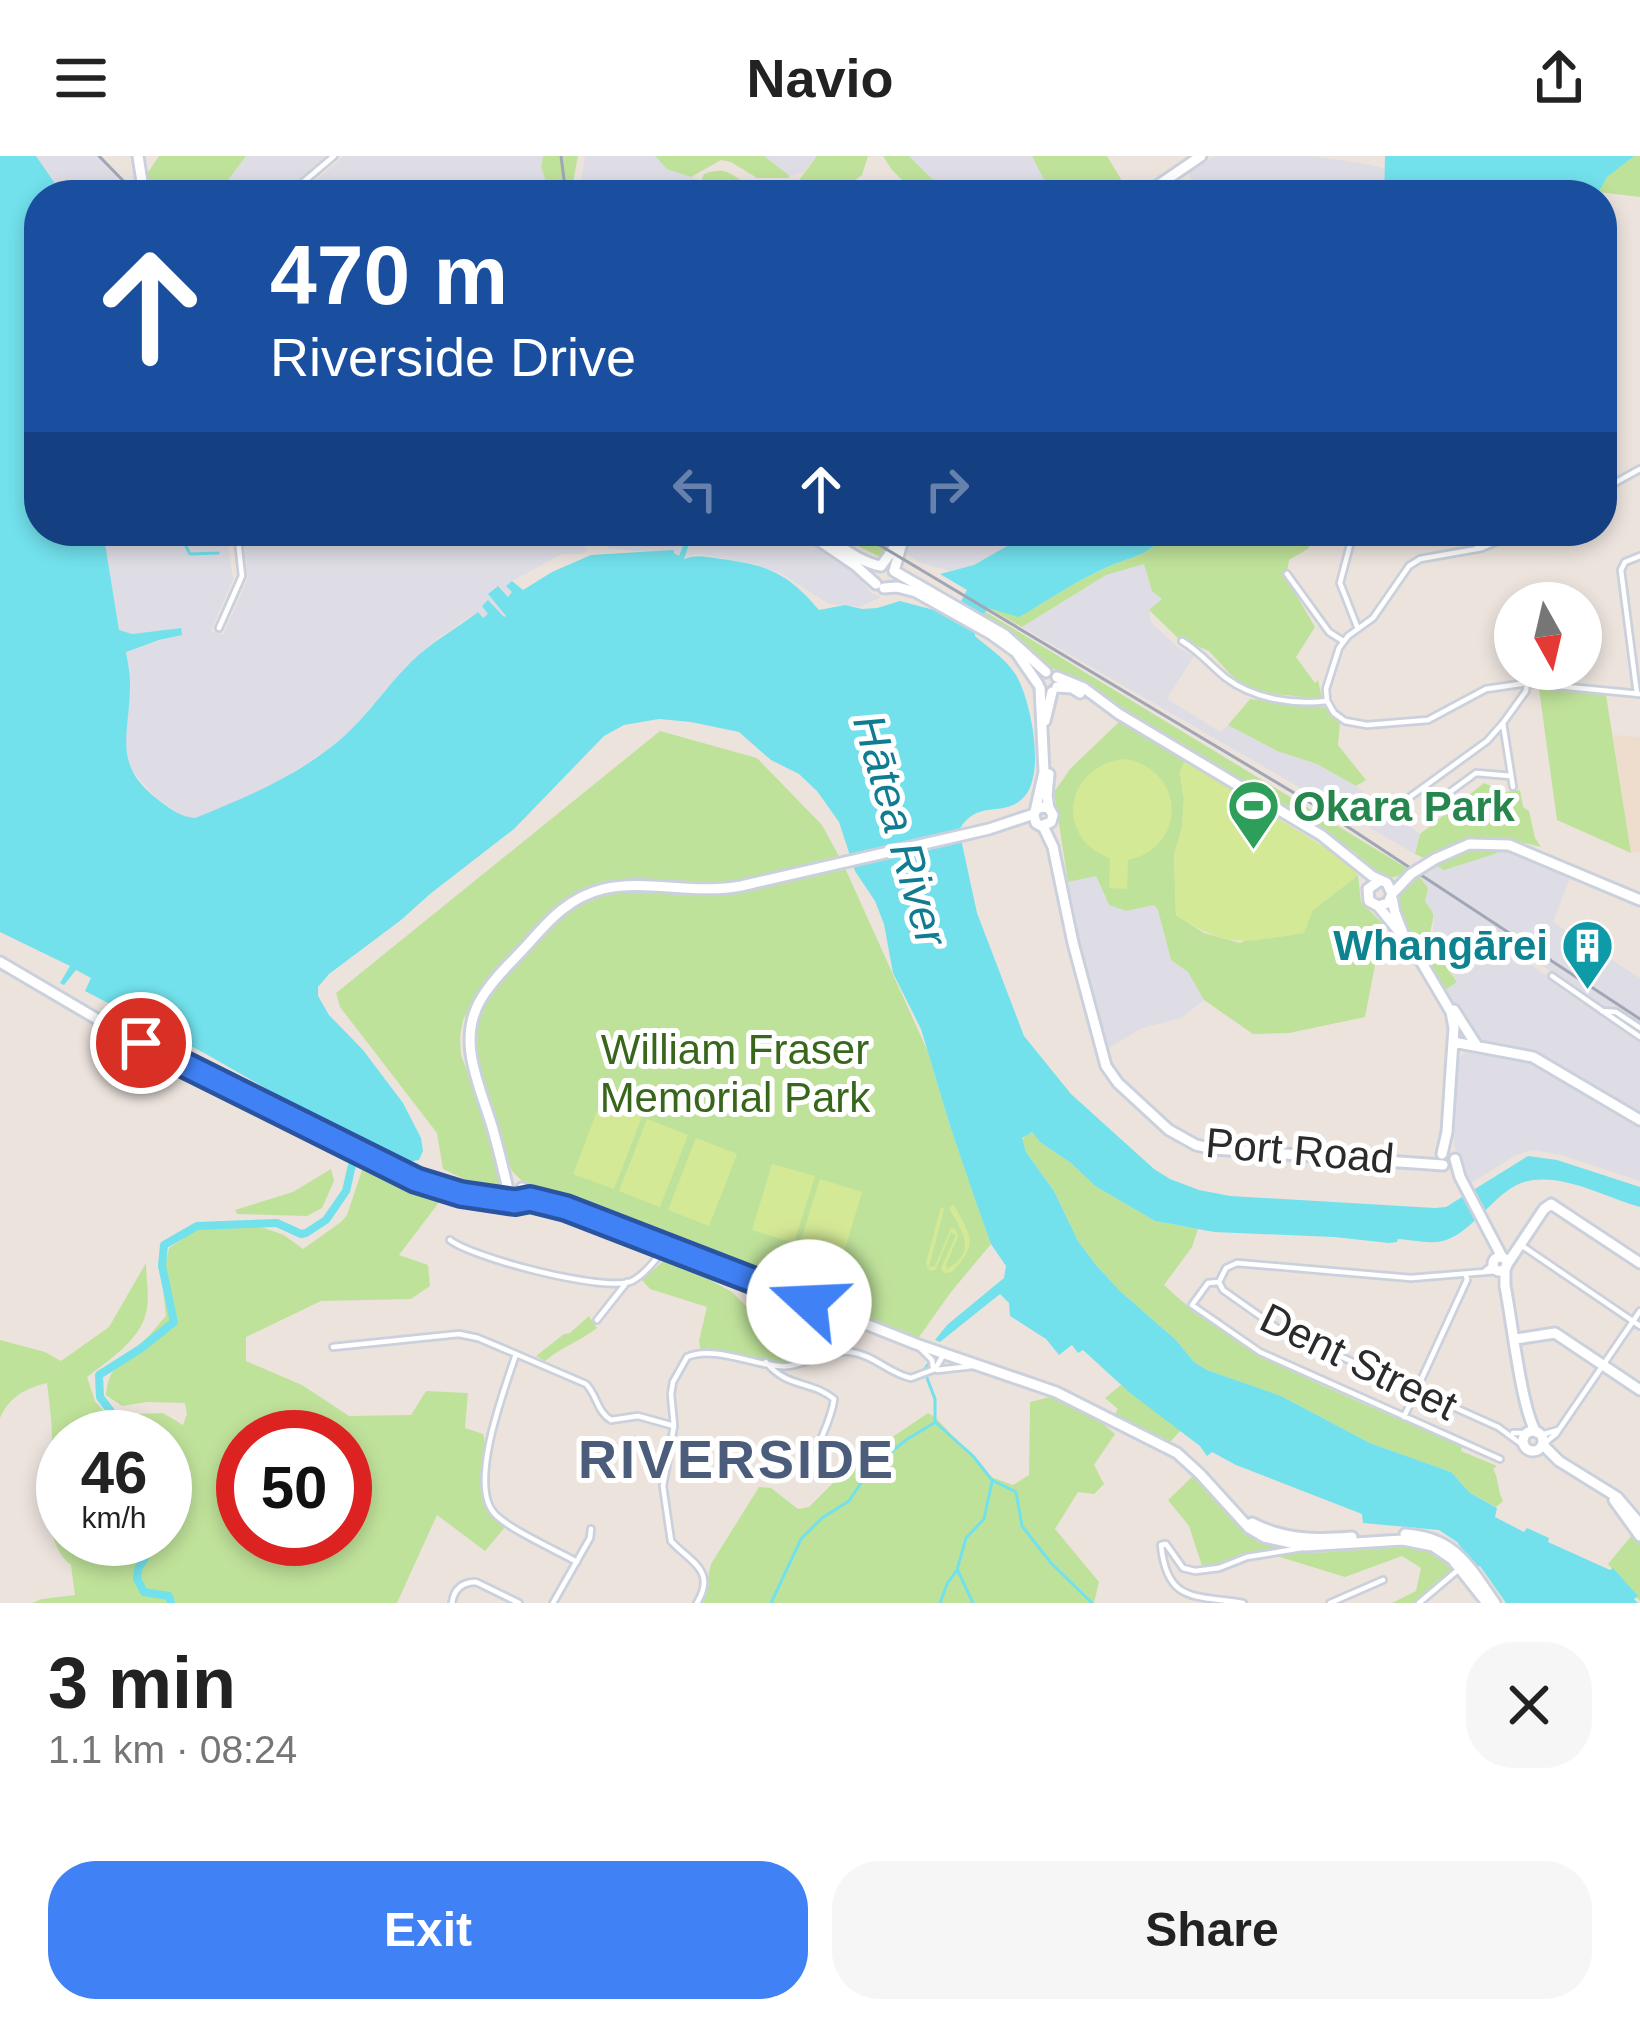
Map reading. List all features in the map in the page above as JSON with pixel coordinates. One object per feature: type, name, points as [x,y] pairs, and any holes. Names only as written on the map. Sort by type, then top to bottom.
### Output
[{"type":"main road","points":[[1166,180],[1201,156]]},
{"type":"main road","points":[[827,546],[880,586],[906,588],[941,601]]},
{"type":"main road","points":[[840,546],[865,562],[889,566],[928,590],[992,631],[1048,684],[1096,699],[1307,826],[1383,882],[1405,937],[1477,1046]]},
{"type":"main road","points":[[880,586],[874,574],[896,546]]},
{"type":"main road","points":[[880,586],[896,581],[894,571],[902,546]]},
{"type":"main road","points":[[1035,812],[1044,772],[1048,684]]},
{"type":"main road","name":"Port Road","points":[[1048,684],[1046,820],[1057,831],[1069,928],[1103,1060],[1118,1083],[1169,1130],[1214,1150],[1420,1161],[1447,1158],[1500,1264]]},
{"type":"main road","points":[[512,1191],[469,1037],[480,999],[561,910],[590,893],[615,887],[727,889],[1046,820],[1041,807],[989,829]]},
{"type":"main road","points":[[1367,894],[1370,887],[1411,874],[1469,844],[1502,844],[1640,899]]},
{"type":"main road","points":[[1358,866],[1371,903],[1378,906],[1386,905],[1411,874]]},
{"type":"main road","points":[[1378,906],[1405,937]]},
{"type":"main road","points":[[0,962],[100,1022],[416,1180],[455,1192],[512,1191],[566,1208],[917,1345],[1056,1392],[1169,1448],[1249,1528],[1264,1537],[1306,1542],[1416,1541],[1464,1566],[1491,1603]]},
{"type":"main road","points":[[1446,1001],[1453,1017],[1447,1158]]},
{"type":"main road","points":[[1453,1042],[1533,1057],[1640,1120]]},
{"type":"main road","points":[[1534,1439],[1500,1264],[1551,1204],[1639,1261]]},
{"type":"main road","points":[[1486,1231],[1502,1246],[1520,1244]]},
{"type":"main road","points":[[1516,1339],[1555,1333],[1640,1390]]},
{"type":"main road","name":"Dent Street","points":[[1534,1439],[1559,1461],[1619,1498],[1638,1525]]},
{"type":"main road","name":"Dent Street","points":[[1606,1492],[1638,1525]]},
{"type":"main road","points":[[1619,1498],[1640,1507]]},
{"type":"street","points":[[306,180],[334,156]]},
{"type":"street","points":[[219,628],[242,576],[239,546]]},
{"type":"street","points":[[1350,546],[1340,583],[1358,629]]},
{"type":"street","points":[[1487,546],[1415,560],[1373,618],[1343,641],[1327,681],[1328,701],[1345,721],[1389,725],[1435,718],[1494,687]]},
{"type":"street","points":[[1598,690],[1639,694],[1622,570],[1625,562],[1640,556]]},
{"type":"street","points":[[1287,574],[1330,632],[1343,641]]},
{"type":"street","points":[[1182,641],[1253,694],[1328,701]]},
{"type":"street","points":[[1392,810],[1487,741],[1525,690]]},
{"type":"street","points":[[1503,723],[1513,787]]},
{"type":"street","points":[[1450,792],[1476,772],[1511,776]]},
{"type":"street","points":[[1552,976],[1640,1037]]},
{"type":"street","points":[[1602,1011],[1616,1012],[1640,1028]]},
{"type":"street","points":[[450,1240],[467,1250],[574,1280],[627,1282],[665,1247]]},
{"type":"street","points":[[1520,1244],[1640,1326]]},
{"type":"street","points":[[1500,1264],[1479,1273],[1412,1278],[1241,1263],[1226,1268],[1219,1282],[1208,1283],[1192,1305],[1260,1352],[1500,1459]]},
{"type":"street","points":[[1404,1417],[1466,1275]]},
{"type":"street","points":[[597,1320],[627,1282]]},
{"type":"street","name":"Dent Street","points":[[1219,1282],[1223,1290],[1276,1328],[1534,1439]]},
{"type":"street","points":[[1534,1439],[1558,1430],[1640,1311]]},
{"type":"street","points":[[333,1347],[459,1334],[478,1338],[586,1384],[608,1418],[638,1416],[674,1426]]},
{"type":"street","points":[[917,1345],[932,1360],[931,1372]]},
{"type":"street","points":[[697,1603],[704,1590],[702,1572],[668,1534],[663,1486],[674,1426],[672,1388],[687,1357],[701,1353],[787,1366],[822,1353],[852,1352],[905,1378],[955,1366],[979,1366]]},
{"type":"street","points":[[516,1354],[489,1439],[487,1499],[495,1514],[577,1562]]},
{"type":"street","points":[[931,1372],[944,1354]]},
{"type":"street","points":[[766,1362],[786,1380],[834,1399],[811,1476]]},
{"type":"street","name":"Dent Street","points":[[1507,1431],[1534,1439]]},
{"type":"street","points":[[553,1603],[591,1529]]},
{"type":"street","points":[[1243,1603],[1180,1594],[1169,1582],[1161,1545],[1166,1544],[1183,1568],[1195,1571],[1297,1550],[1306,1542]]},
{"type":"street","points":[[1419,1603],[1464,1566]]},
{"type":"street","points":[[1330,1603],[1383,1580]]},
{"type":"street","points":[[452,1603],[461,1586],[476,1582],[519,1603]]},
{"type":"shaded area","points":[[36,156],[97,156],[120,180],[53,180]]},
{"type":"shaded area","points":[[246,156],[326,156],[300,180],[228,180]]},
{"type":"shaded area","points":[[344,156],[543,156],[545,180],[316,180]]},
{"type":"shaded area","points":[[585,156],[655,156],[668,169],[699,180],[581,180]]},
{"type":"shaded area","points":[[764,156],[817,156],[803,172],[790,176]]},
{"type":"shaded area","points":[[909,156],[1032,156],[1044,180],[934,180]]},
{"type":"shaded area","points":[[1214,156],[1313,156],[1384,168],[1384,180],[1192,180],[1188,173]]},
{"type":"shaded area","points":[[105,546],[228,546],[233,579],[211,631],[223,635],[248,578],[244,546],[585,546],[587,551],[562,554],[512,581],[506,586],[512,592],[507,597],[497,586],[488,594],[507,616],[489,601],[492,625],[477,612],[437,639],[330,748],[266,790],[195,818],[183,817],[156,798],[129,767],[125,743],[131,686],[126,651],[182,634],[180,628],[131,634],[119,630]]},
{"type":"shaded area","points":[[683,546],[679,556],[673,550],[609,548]]},
{"type":"shaded area","points":[[685,546],[814,546],[881,597],[860,607],[829,604],[780,573],[755,564],[697,554],[683,558]]},
{"type":"shaded area","points":[[905,546],[1007,546],[974,565],[950,571],[921,563],[902,551]]},
{"type":"shaded area","points":[[1144,564],[1152,591],[1162,599],[1149,610],[1151,622],[1194,656],[1167,699],[1221,732],[1228,725],[1356,786],[1420,834],[1415,854],[1022,627],[1106,575]]},
{"type":"shaded area","points":[[1613,735],[1640,737],[1640,852],[1631,853]]},
{"type":"shaded area","points":[[1510,849],[1572,873],[1553,922],[1640,978],[1640,1023],[1618,1009],[1605,1010],[1534,960],[1531,965],[1640,1039],[1640,1118],[1535,1054],[1479,1043],[1445,990],[1457,981],[1432,942],[1434,919],[1425,902],[1428,888],[1418,875],[1433,864],[1478,859]]},
{"type":"shaded area","points":[[1096,876],[1106,900],[1126,911],[1153,905],[1158,910],[1171,960],[1188,972],[1204,1000],[1181,1018],[1142,1028],[1105,1050],[1068,904],[1068,882]]},
{"type":"shaded area","points":[[1465,1051],[1529,1061],[1640,1126],[1640,1181],[1533,1150],[1516,1155],[1468,1185],[1454,1146],[1459,1059]]},
{"type":"green space","points":[[159,156],[246,156],[228,180],[147,180]]},
{"type":"green space","points":[[543,156],[578,156],[574,180],[545,180]]},
{"type":"green space","points":[[655,156],[764,156],[790,176],[757,178],[721,160],[691,177],[667,169]]},
{"type":"green space","points":[[817,156],[868,156],[862,175],[855,180],[799,180]]},
{"type":"green space","points":[[883,156],[909,156],[934,180],[902,180]]},
{"type":"green space","points":[[1032,156],[1107,156],[1122,180],[1044,180]]},
{"type":"green space","points":[[1566,156],[1640,156],[1640,197],[1617,194],[1617,180],[1585,180]]},
{"type":"green space","points":[[704,174],[730,174],[742,180],[701,180]]},
{"type":"green space","points":[[858,546],[891,546],[878,556]]},
{"type":"green space","points":[[1152,546],[1309,546],[1289,560],[1286,577],[1315,627],[1296,657],[1315,683],[1318,680],[1322,699],[1242,687],[1209,651],[1178,638],[1149,610],[1162,599],[1152,591],[1144,564],[1106,575],[1022,627],[988,608],[1019,616],[1092,574]]},
{"type":"green space","points":[[986,612],[1410,870],[1392,878],[1379,876],[1356,853],[1044,665],[982,617]]},
{"type":"green space","points":[[1539,690],[1606,695],[1631,853],[1557,820]]},
{"type":"green space","points":[[1250,699],[1324,707],[1340,723],[1338,745],[1366,780],[1356,786],[1228,725]]},
{"type":"green space","points":[[1120,721],[1185,761],[1180,772],[1182,828],[1174,855],[1176,915],[1204,933],[1240,943],[1313,910],[1358,875],[1361,902],[1383,924],[1365,1017],[1289,1033],[1253,1034],[1204,1000],[1188,972],[1171,960],[1154,905],[1126,911],[1109,905],[1096,876],[1068,882],[1054,792],[1071,768]]},
{"type":"green space","points":[[660,731],[757,758],[822,825],[840,858],[738,883],[603,884],[572,896],[474,1000],[463,1020],[461,1055],[505,1183],[501,1189],[468,1184],[443,1169],[437,1133],[340,1007],[336,993]]},
{"type":"green space","points":[[1126,759],[1146,766],[1160,778],[1172,809],[1161,840],[1128,860],[1127,889],[1109,888],[1110,859],[1088,845],[1077,829],[1074,801],[1087,777],[1098,768]]},
{"type":"green space","name":"Okara Park","points":[[1185,761],[1344,859],[1358,875],[1313,910],[1304,933],[1238,940],[1210,934],[1176,915],[1174,855],[1182,828],[1180,771]]},
{"type":"green space","points":[[1484,783],[1504,792],[1520,790],[1541,847],[1482,839],[1426,859],[1415,854],[1420,834]]},
{"type":"green space","points":[[1488,844],[1510,849],[1444,870],[1433,864],[1460,849]]},
{"type":"green space","name":"William Fraser Memorial Park","points":[[845,868],[928,1052],[991,1244],[917,1340],[527,1186],[512,1171],[469,1054],[476,1015],[497,985],[573,906],[601,893],[731,892]]},
{"type":"green space","points":[[1418,875],[1428,888],[1425,902],[1433,916],[1433,944],[1457,982],[1445,990],[1400,919],[1401,894]]},
{"type":"green space","points":[[601,1101],[642,1117],[614,1189],[573,1174]]},
{"type":"green space","points":[[647,1119],[688,1135],[660,1207],[619,1191]]},
{"type":"green space","points":[[1027,1133],[1035,1133],[1095,1186],[1155,1221],[1198,1229],[1192,1247],[1164,1285],[1196,1312],[1267,1358],[1497,1466],[1493,1469],[1503,1501],[1496,1507],[1470,1493],[1451,1472],[1370,1443],[1283,1397],[1194,1362],[1120,1291],[1078,1241],[1054,1191],[1026,1152],[1022,1140]]},
{"type":"green space","points":[[696,1138],[737,1154],[709,1226],[668,1210]]},
{"type":"green space","points":[[772,1164],[815,1176],[794,1243],[752,1230]]},
{"type":"green space","points":[[331,1169],[334,1181],[322,1208],[307,1216],[237,1214],[235,1210],[293,1192]]},
{"type":"green space","points":[[362,1170],[440,1201],[399,1255],[428,1265],[430,1286],[411,1299],[321,1301],[246,1337],[246,1361],[302,1385],[340,1410],[216,1410],[216,1566],[372,1566],[372,1416],[411,1415],[426,1391],[468,1393],[465,1428],[483,1434],[485,1494],[506,1526],[485,1551],[437,1515],[397,1603],[32,1603],[75,1595],[71,1566],[192,1566],[192,1410],[186,1410],[185,1403],[122,1406],[106,1395],[116,1367],[166,1316],[162,1280],[169,1248],[197,1229],[250,1223],[284,1235],[303,1249],[341,1222]]},
{"type":"green space","points":[[820,1179],[862,1192],[842,1259],[799,1246]]},
{"type":"green space","points":[[954,1205],[969,1246],[952,1272],[944,1273],[941,1268],[956,1235],[951,1232],[936,1269],[932,1271],[928,1269],[926,1263],[941,1207],[929,1267],[935,1266],[951,1228],[958,1236],[947,1269],[965,1248],[949,1208]]},
{"type":"green space","points":[[668,1257],[732,1292],[757,1317],[815,1340],[824,1353],[782,1371],[765,1363],[701,1351],[707,1307],[650,1289],[642,1280]]},
{"type":"green space","points":[[146,1263],[148,1301],[143,1323],[122,1349],[87,1377],[103,1410],[50,1410],[47,1383],[19,1394],[0,1418],[0,1340],[61,1361],[109,1327]]},
{"type":"green space","points":[[589,1316],[597,1328],[545,1361],[536,1356],[570,1333]]},
{"type":"green space","points":[[1121,1385],[1181,1430],[1170,1442],[1112,1418],[1118,1409],[1105,1398]]},
{"type":"green space","points":[[1050,1397],[1100,1421],[1115,1434],[1094,1465],[1104,1484],[1094,1494],[1078,1492],[1055,1529],[1099,1582],[1094,1603],[698,1603],[711,1564],[759,1487],[771,1488],[798,1509],[809,1507],[851,1465],[928,1413],[991,1477],[1013,1485],[1029,1475],[1030,1402]]},
{"type":"green space","points":[[1194,1475],[1239,1523],[1271,1545],[1317,1553],[1413,1547],[1435,1553],[1454,1567],[1416,1603],[1392,1603],[1416,1591],[1421,1568],[1402,1556],[1345,1577],[1260,1551],[1203,1569],[1189,1526],[1168,1500]]},
{"type":"green space","points":[[1632,1535],[1640,1541],[1640,1601],[1608,1564]]},
{"type":"water","name":"Hātea River","points":[[0,156],[36,156],[53,180],[24,180],[24,546],[105,546],[119,630],[132,634],[181,628],[182,635],[126,652],[130,685],[126,738],[136,776],[161,802],[185,816],[195,818],[247,796],[327,750],[419,655],[478,612],[483,618],[488,614],[482,606],[488,600],[506,616],[488,594],[498,586],[508,597],[512,592],[506,586],[512,581],[523,590],[591,555],[674,550],[679,556],[683,546],[688,546],[684,559],[737,561],[787,579],[819,610],[845,605],[877,608],[900,601],[949,614],[967,590],[940,574],[974,565],[1007,546],[1152,546],[1092,574],[1019,617],[988,608],[975,629],[975,636],[1016,675],[1034,738],[1034,774],[1022,799],[974,814],[959,830],[977,913],[1024,1036],[1071,1094],[1154,1169],[1199,1190],[1230,1196],[1446,1207],[1528,1156],[1557,1160],[1640,1187],[1640,1207],[1581,1186],[1535,1180],[1511,1188],[1465,1229],[1441,1241],[1398,1239],[1389,1243],[1214,1232],[1155,1221],[1095,1186],[1032,1132],[1022,1138],[1026,1152],[1096,1265],[1194,1362],[1281,1396],[1370,1443],[1451,1472],[1470,1493],[1497,1508],[1495,1517],[1613,1568],[1638,1596],[1634,1599],[1638,1603],[1506,1603],[1480,1566],[1439,1530],[1363,1523],[1362,1514],[1212,1452],[1207,1456],[1083,1350],[1078,1353],[1072,1345],[1059,1355],[1046,1339],[1010,1316],[1009,1303],[1000,1294],[940,1342],[935,1340],[1004,1278],[1006,1266],[991,1244],[921,1029],[893,973],[884,924],[855,871],[839,822],[799,774],[771,760],[739,732],[659,719],[624,725],[604,736],[514,829],[318,987],[329,1015],[403,1103],[421,1138],[419,1160],[402,1163],[335,1135],[286,1100],[85,991],[91,978],[76,970],[64,985],[60,983],[70,966],[0,932]]},
{"type":"water","points":[[1385,156],[1634,156],[1605,180],[1384,180]]},
{"type":"waterway","points":[[186,546],[190,554],[218,553]]},
{"type":"waterway","points":[[110,1410],[100,1397],[99,1375],[174,1322],[162,1266],[164,1245],[197,1226],[277,1223],[306,1233],[326,1220],[346,1191],[356,1148]]},
{"type":"waterway","points":[[924,1370],[929,1363]]},
{"type":"waterway","points":[[927,1378],[935,1399],[935,1422],[992,1480],[1016,1492],[1022,1526],[1092,1603]]},
{"type":"waterway","points":[[771,1603],[801,1539],[849,1501],[871,1468],[934,1423]]},
{"type":"waterway","points":[[940,1603],[966,1538],[984,1519],[992,1482]]},
{"type":"waterway","points":[[140,1566],[137,1579],[144,1592],[169,1596],[171,1603]]},
{"type":"waterway","points":[[958,1571],[973,1603]]},
{"type":"railway","points":[[99,156],[122,180]]},
{"type":"railway","points":[[561,156],[564,180]]},
{"type":"railway","points":[[881,546],[1316,806],[1640,1019]]},
{"type":"place","name":"Okara Park","points":[[1254,852]]},
{"type":"place","name":"Whangārei","points":[[1587,991]]},
{"type":"district","name":"RIVERSIDE","points":[[737,1459]]},
{"type":"route","points":[[141,1043],[430,1186],[566,1208],[809,1302]]}]
